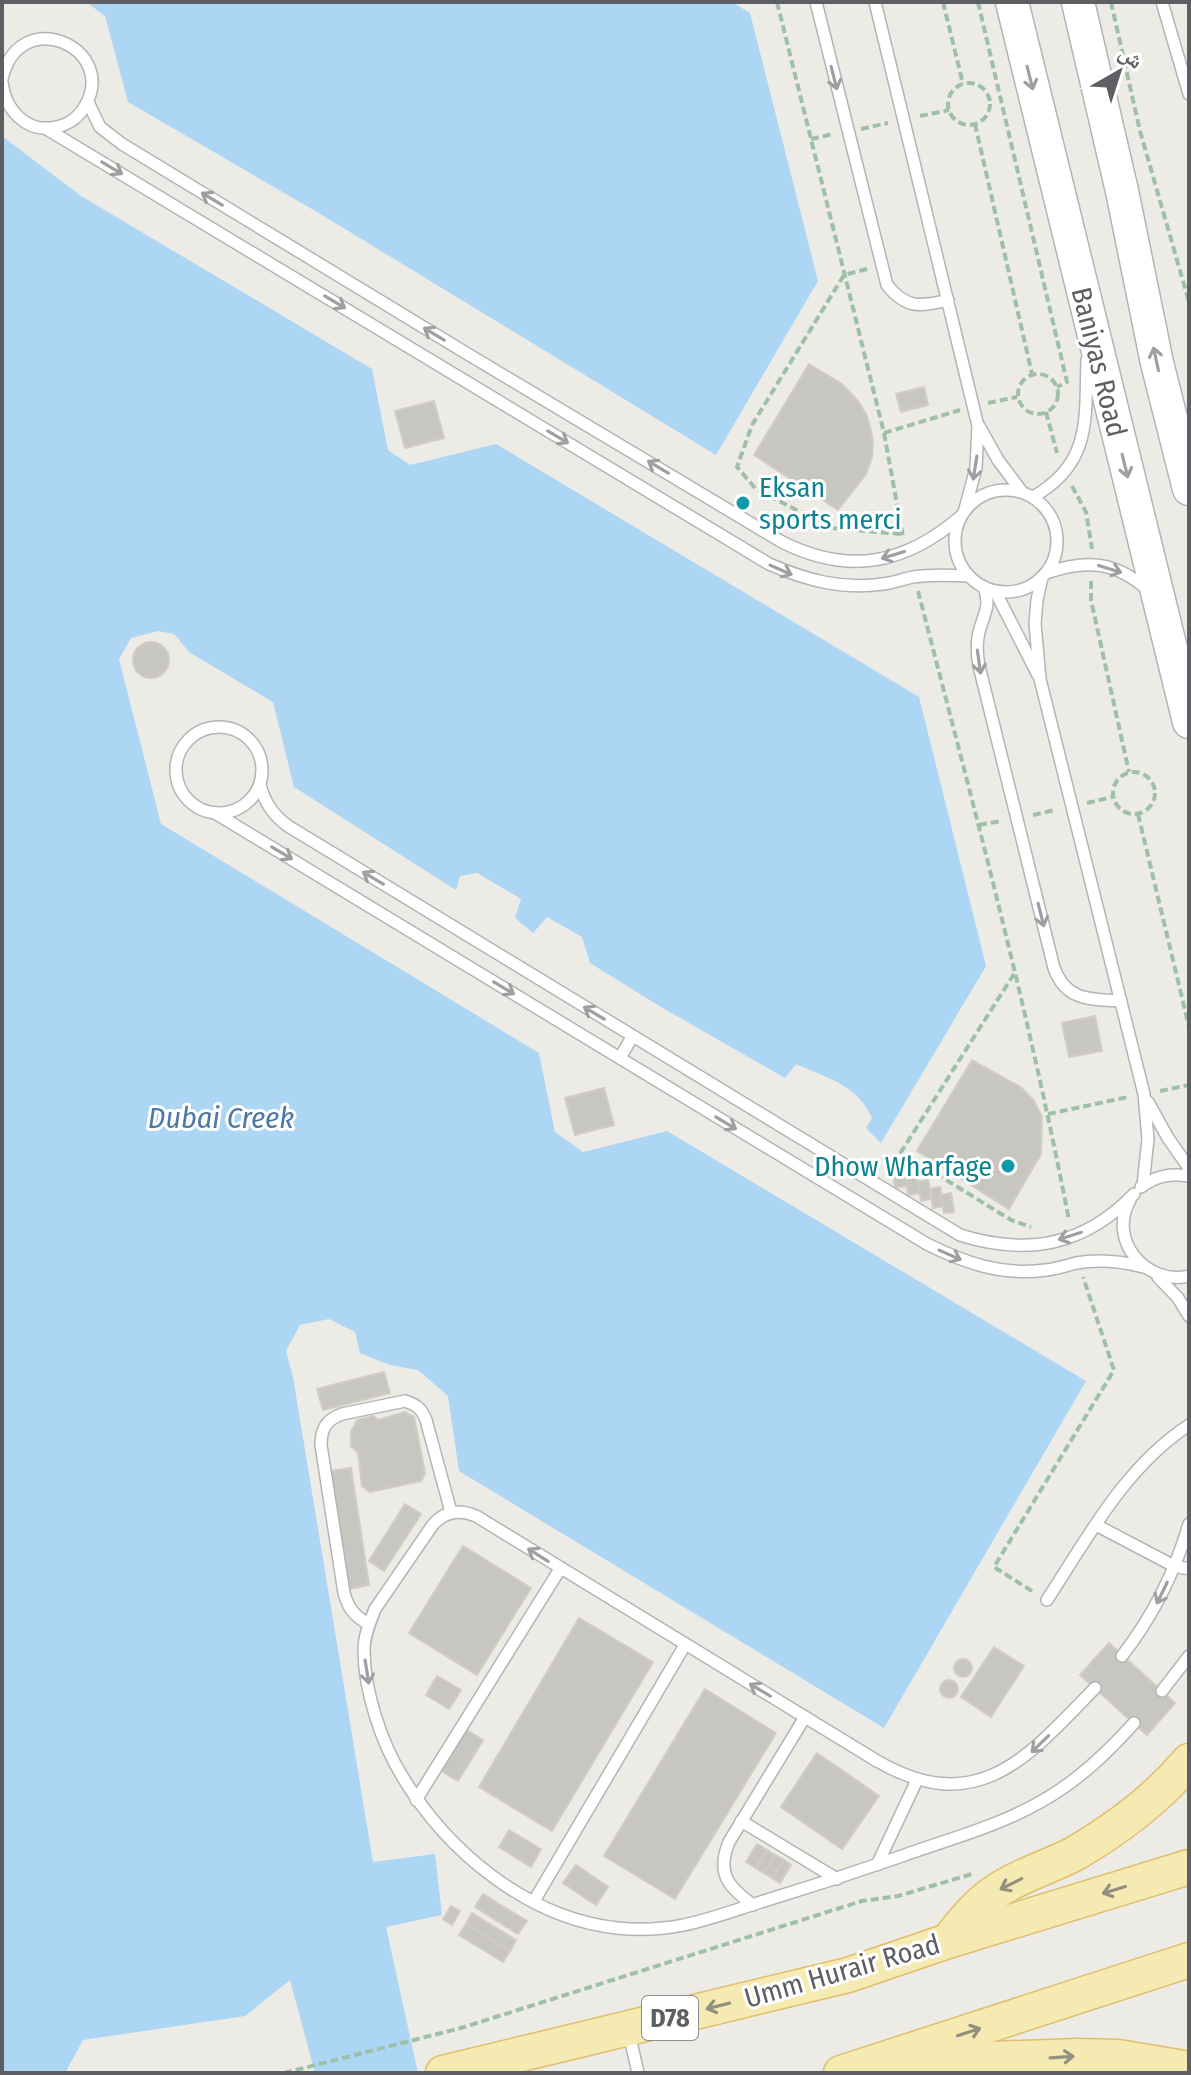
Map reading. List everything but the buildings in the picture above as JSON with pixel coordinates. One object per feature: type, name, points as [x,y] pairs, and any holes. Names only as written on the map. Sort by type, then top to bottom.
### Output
[{"type":"main road","name":"Baniyas Road","points":[[1012,2],[1189,722]]},
{"type":"main road","name":"Baniyas Road","points":[[1082,8],[1157,363],[1189,489]]},
{"type":"main road","points":[[948,1941],[987,1898],[1110,1832],[1145,1805],[1189,1761]]},
{"type":"main road","name":"Umm Hurair Road","points":[[443,2073],[848,1975],[1189,1867]]},
{"type":"main road","points":[[856,2068],[1189,1960]]},
{"type":"main road","points":[[856,2068],[1091,2056],[1118,2057],[1189,2069]]},
{"type":"lane","points":[[816,2],[887,285],[905,302],[917,305],[948,300]]},
{"type":"lane","points":[[875,2],[978,426],[976,468],[955,533],[955,548],[960,563],[969,576],[990,589],[1012,592],[1070,565],[1092,564],[1112,568],[1131,576],[1160,605]]},
{"type":"lane","points":[[1162,2],[1189,94]]},
{"type":"lane","points":[[45,128],[74,119],[88,102],[92,89],[86,61],[65,42],[51,38],[37,39],[23,45],[12,54],[5,66],[3,94],[18,118],[45,128],[769,564],[826,584],[855,586],[933,575],[969,576]]},
{"type":"lane","points":[[88,102],[100,127],[122,144],[782,542],[830,560],[856,562],[882,559],[906,551],[944,531],[985,493],[1010,489],[1028,494],[1049,487],[1063,475],[1081,442],[1084,424],[1089,319]]},
{"type":"lane","points":[[448,370],[461,350]]},
{"type":"lane","points":[[978,426],[998,460],[1028,494],[1046,508],[1054,523],[1057,539],[1055,556],[1037,600],[1035,624],[1040,679],[1144,1094],[1148,1139],[1143,1185]]},
{"type":"lane","points":[[990,589],[1040,679]]},
{"type":"lane","points":[[990,589],[979,634],[979,666],[1058,977],[1080,997],[1121,1001]]},
{"type":"lane","points":[[215,813],[242,807],[253,797],[263,771],[254,744],[244,734],[230,728],[202,730],[181,749],[176,762],[181,790],[189,801],[201,809],[215,813],[927,1244],[985,1268],[1016,1272],[1100,1261],[1143,1267],[1155,1274],[1178,1298],[1189,1316]]},
{"type":"lane","points":[[260,785],[269,809],[288,826],[960,1235],[987,1244],[1016,1247],[1044,1244],[1072,1236],[1106,1220],[1143,1185],[1164,1175],[1189,1176]]},
{"type":"lane","points":[[620,1058],[632,1037]]},
{"type":"lane","points":[[1144,1094],[1189,1168]]},
{"type":"lane","points":[[1134,1194],[1127,1206],[1124,1232],[1127,1246],[1143,1267]]},
{"type":"lane","points":[[1155,1274],[1189,1276]]},
{"type":"lane","points":[[369,1624],[346,1604],[321,1445],[325,1425],[342,1414],[405,1401],[415,1404],[423,1411],[426,1420],[451,1512]]},
{"type":"lane","points":[[1047,1600],[1114,1497],[1135,1471],[1159,1447],[1189,1425]]},
{"type":"lane","points":[[1095,1688],[1030,1753],[1006,1770],[977,1781],[947,1784],[917,1780],[896,1772],[476,1516],[459,1511],[451,1512],[432,1526],[375,1609],[364,1648],[373,1705],[383,1738],[416,1800],[440,1831],[468,1858],[534,1901],[559,1913],[614,1928],[643,1930],[699,1923],[837,1879],[1007,1819],[1043,1801],[1076,1779],[1134,1723]]},
{"type":"lane","points":[[1122,1656],[1152,1612],[1174,1566],[1189,1524]]},
{"type":"lane","points":[[1096,1525],[1174,1566],[1189,1569]]},
{"type":"lane","points":[[416,1800],[560,1569]]},
{"type":"lane","points":[[534,1901],[685,1645]]},
{"type":"lane","points":[[1162,1691],[1189,1656]]},
{"type":"lane","points":[[753,1905],[729,1884],[723,1870],[723,1855],[805,1717]]},
{"type":"lane","points":[[877,1865],[917,1780]]},
{"type":"lane","points":[[741,1821],[837,1879]]},
{"type":"lane","points":[[628,2028],[638,2073]]},
{"type":"path","points":[[777,2],[884,433],[906,551]]},
{"type":"path","points":[[943,2],[963,84]]},
{"type":"path","points":[[978,2],[1067,382],[1057,387]]},
{"type":"path","points":[[1111,2],[1140,131],[1189,302]]},
{"type":"path","points":[[963,84],[979,85],[989,98],[988,114],[975,124],[959,123],[949,110],[950,94],[963,84]]},
{"type":"path","points":[[811,139],[949,110]]},
{"type":"path","points":[[975,124],[1032,374]]},
{"type":"path","points":[[881,265],[844,275],[752,425],[737,467],[756,489],[831,528],[903,534]]},
{"type":"path","points":[[1032,374],[1047,375],[1057,387],[1057,402],[1039,415],[1020,404],[1017,397],[1020,383],[1032,374]]},
{"type":"path","points":[[884,433],[974,406],[1017,397]]},
{"type":"path","points":[[1046,412],[1063,475],[1086,512],[1092,546],[1091,600],[1129,772]]},
{"type":"path","points":[[915,577],[979,825],[1048,1114],[1072,1236]]},
{"type":"path","points":[[1129,772],[1146,775],[1155,789],[1152,805],[1138,814],[1122,811],[1112,797],[1115,781],[1129,772]]},
{"type":"path","points":[[979,825],[1112,797]]},
{"type":"path","points":[[1138,814],[1189,1027]]},
{"type":"path","points":[[1014,974],[901,1152],[1011,1220],[1030,1227],[1069,1222]]},
{"type":"path","points":[[1048,1114],[1189,1085]]},
{"type":"path","points":[[1047,1600],[994,1567],[1114,1370],[1078,1263]]},
{"type":"path","points":[[284,2073],[461,2028],[862,1901],[898,1896],[979,1872]]},
{"type":"water","points":[[86,2],[732,2],[750,13],[818,281],[716,455],[322,215],[128,102],[105,16]]},
{"type":"water","name":"Dubai Creek","points":[[2,136],[81,196],[372,369],[388,450],[410,465],[496,444],[919,697],[986,966],[881,1143],[866,1128],[872,1118],[866,1106],[840,1084],[796,1064],[785,1078],[590,963],[582,937],[547,917],[533,933],[515,918],[521,899],[477,873],[460,876],[456,890],[294,787],[273,702],[189,652],[174,634],[158,631],[131,638],[119,659],[161,824],[539,1053],[555,1132],[583,1152],[667,1131],[1086,1381],[884,1728],[459,1471],[448,1396],[418,1370],[390,1365],[360,1353],[355,1332],[329,1319],[300,1325],[286,1351],[293,1377],[373,1862],[435,1854],[442,1915],[386,1927],[418,2073],[315,2073],[290,1980],[245,2016],[83,2040],[65,2073],[2,2073]]},
{"type":"place","name":"Eksan sports merci","points":[[743,503]]},
{"type":"place","name":"Dhow Wharfage","points":[[1008,1166]]}]
